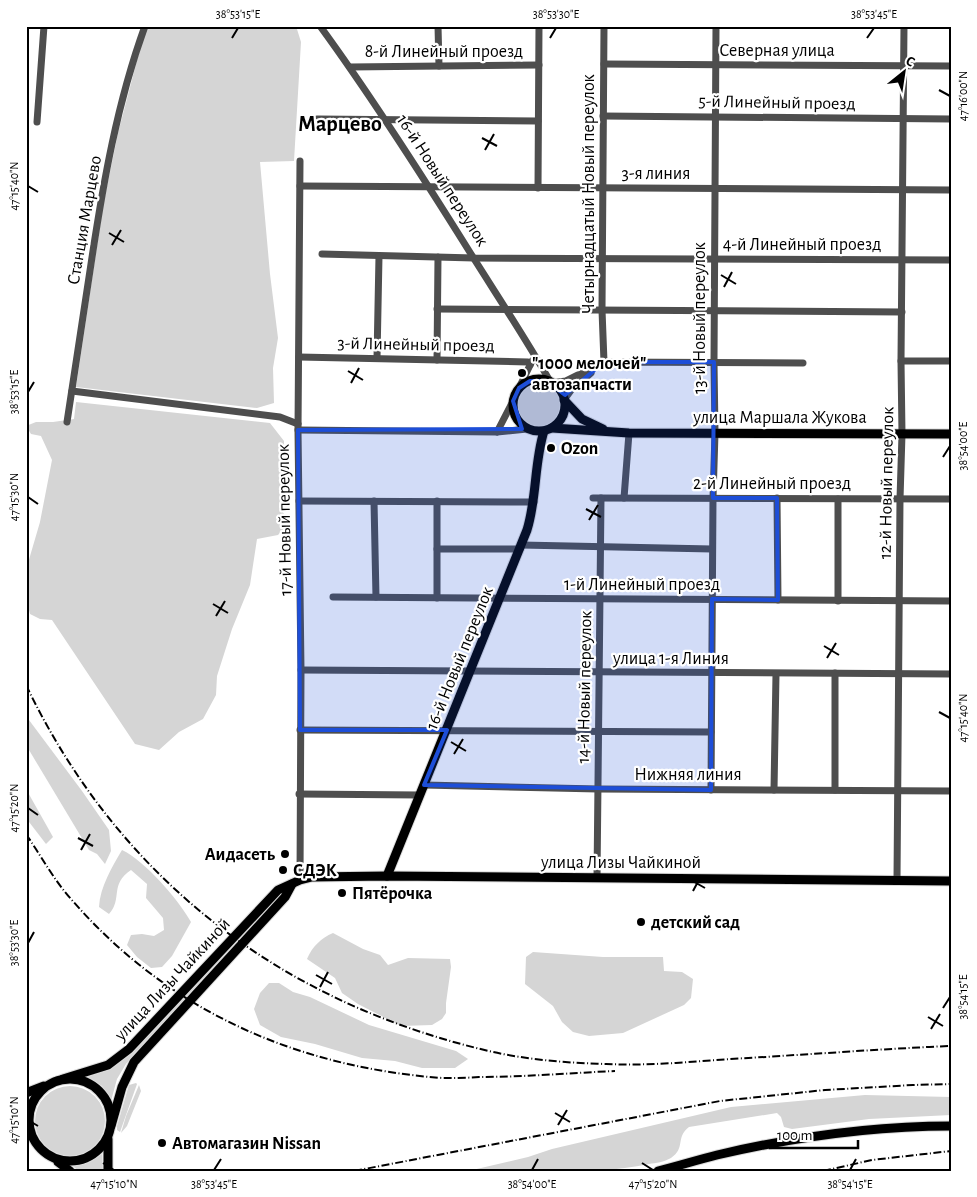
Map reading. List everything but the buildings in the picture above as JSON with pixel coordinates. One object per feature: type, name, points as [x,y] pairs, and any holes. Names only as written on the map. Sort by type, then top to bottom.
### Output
[{"type":"main road","points":[[528,429],[548,429],[562,416],[564,400],[558,388],[551,383],[543,380],[534,380],[526,383],[519,388],[513,401],[514,415],[528,429],[540,446]]},
{"type":"main road","name":"улица Маршала Жукова","points":[[564,400],[582,419],[608,431]]},
{"type":"main road","name":"улица Маршала Жукова","points":[[548,429],[629,432],[951,434]]},
{"type":"main road","name":"16-й Новый переулок","points":[[387,876],[501,598],[532,515],[540,446],[548,429]]},
{"type":"main road","name":"улица Лизы Чайкиной","points":[[63,1079],[108,1064],[119,1058],[278,890],[296,882],[320,877],[387,876],[951,881]]},
{"type":"main road","name":"улица Лизы Чайкиной","points":[[111,1126],[125,1079],[136,1058],[285,897],[296,882]]},
{"type":"main road","points":[[26,1093],[63,1079],[74,1079],[95,1087],[103,1095],[111,1115],[108,1138],[108,1171]]},
{"type":"main road","points":[[42,1151],[30,1131],[28,1120],[30,1108],[35,1097],[43,1088],[53,1082]]},
{"type":"main road","points":[[658,1171],[747,1149],[857,1130],[951,1126]]},
{"type":"main road","points":[[54,1158],[62,1161],[80,1161],[96,1152],[108,1138]]},
{"type":"main road","points":[[26,1142],[54,1158],[70,1171]]},
{"type":"street","points":[[37,122],[44,26]]},
{"type":"street","name":"Станция Марцево","points":[[67,422],[104,186],[115,131],[133,59],[145,26]]},
{"type":"street","name":"16-й Новый переулок","points":[[320,26],[350,67],[429,187],[507,309],[551,383]]},
{"type":"street","points":[[438,26],[439,66]]},
{"type":"street","points":[[538,188],[539,26]]},
{"type":"street","name":"Четырнадцатый Новый переулок","points":[[604,26],[602,258],[604,362]]},
{"type":"street","name":"13-й Новый переулок","points":[[711,790],[712,549],[715,433],[716,26]]},
{"type":"street","name":"12-й Новый переулок","points":[[897,880],[904,26]]},
{"type":"street","name":"Северная улица","points":[[604,64],[951,66]]},
{"type":"street","name":"8-й Линейный проезд","points":[[350,67],[539,65]]},
{"type":"street","name":"5-й Линейный проезд","points":[[603,116],[951,119]]},
{"type":"street","points":[[317,118],[538,121]]},
{"type":"street","name":"17-й Новый переулок","points":[[296,882],[301,670],[298,427],[300,161]]},
{"type":"street","name":"3-я линия","points":[[300,186],[951,190]]},
{"type":"street","name":"4-й Линейный проезд","points":[[322,254],[474,258],[951,260]]},
{"type":"street","points":[[377,358],[378,256]]},
{"type":"street","points":[[436,360],[438,257]]},
{"type":"street","points":[[437,309],[902,312]]},
{"type":"street","points":[[519,388],[535,354]]},
{"type":"street","name":"3-й Линейный проезд","points":[[299,357],[528,362],[530,365]]},
{"type":"street","points":[[901,361],[951,361]]},
{"type":"street","points":[[564,400],[572,389],[604,362]]},
{"type":"street","points":[[551,383],[566,381],[604,362],[803,363]]},
{"type":"street","points":[[72,391],[280,417],[298,427],[497,432],[528,429]]},
{"type":"street","points":[[497,432],[513,401]]},
{"type":"street","points":[[624,498],[629,432]]},
{"type":"street","name":"2-й Линейный проезд","points":[[593,498],[951,499]]},
{"type":"street","name":"14-й Новый переулок","points":[[597,878],[601,498]]},
{"type":"street","points":[[777,498],[778,600]]},
{"type":"street","points":[[838,499],[838,601]]},
{"type":"street","points":[[299,501],[534,502]]},
{"type":"street","points":[[374,501],[376,598]]},
{"type":"street","points":[[437,501],[437,598]]},
{"type":"street","points":[[437,549],[601,546],[712,549]]},
{"type":"street","name":"1-й Линейный проезд","points":[[334,597],[951,601]]},
{"type":"street","name":"улица 1-я Линия","points":[[301,670],[951,674]]},
{"type":"street","points":[[835,673],[835,790]]},
{"type":"street","points":[[774,790],[776,674]]},
{"type":"street","points":[[300,730],[711,732]]},
{"type":"street","name":"Нижняя линия","points":[[424,785],[598,789],[951,791]]},
{"type":"street","points":[[299,794],[420,795]]},
{"type":"highlighted area","points":[[604,362],[714,362],[713,498],[777,498],[778,600],[712,599],[711,790],[424,785],[447,730],[300,730],[298,430],[522,429],[513,401],[519,388],[530,381],[547,381],[565,395]]},
{"type":"shaded area","points":[[146,26],[296,26],[301,42],[294,161],[260,162],[278,338],[273,368],[274,403],[257,408],[76,387],[103,206],[118,133]]},
{"type":"shaded area","points":[[542,383],[554,389],[559,397],[559,413],[554,421],[546,426],[534,427],[522,421],[517,413],[516,401],[522,389],[530,384]]},
{"type":"shaded area","points":[[76,402],[270,423],[284,441],[284,468],[279,507],[285,515],[287,525],[278,535],[257,539],[250,585],[232,629],[217,676],[216,695],[203,719],[179,732],[159,750],[135,744],[52,620],[40,619],[30,614],[26,599],[28,563],[40,522],[52,460],[41,436],[31,434],[26,426],[36,422],[74,419]]},
{"type":"shaded area","points":[[26,716],[109,830],[111,851],[105,864],[97,854],[89,850],[26,745]]},
{"type":"shaded area","points":[[26,789],[53,837],[46,844],[26,818]]},
{"type":"shaded area","points":[[122,850],[151,872],[178,903],[191,922],[172,956],[162,967],[151,968],[137,957],[127,945],[131,935],[154,936],[164,930],[163,918],[146,898],[147,884],[131,870],[120,881],[113,908],[109,914],[99,907],[104,885]]},
{"type":"shaded area","points":[[279,893],[282,895],[126,1064],[117,1079],[111,1101],[102,1086],[87,1077],[108,1069]]},
{"type":"shaded area","points":[[333,933],[363,949],[380,955],[388,965],[408,958],[450,959],[451,967],[446,1013],[442,1019],[432,1025],[401,1026],[358,1004],[342,993],[335,978],[307,959],[317,943]]},
{"type":"shaded area","points":[[533,952],[603,957],[663,957],[664,971],[682,972],[693,979],[691,998],[684,1005],[623,1033],[589,1036],[573,1032],[562,1022],[553,1006],[525,984],[526,957]]},
{"type":"shaded area","points":[[269,983],[279,983],[293,992],[310,997],[369,1025],[456,1051],[468,1059],[455,1068],[422,1068],[395,1061],[362,1058],[315,1044],[281,1037],[260,1025],[254,1009],[260,993]]},
{"type":"shaded area","points":[[136,1083],[120,1132],[117,1130],[117,1126],[128,1088],[129,1085]]},
{"type":"shaded area","points":[[139,1085],[141,1091],[127,1126],[121,1133],[126,1116]]},
{"type":"shaded area","points":[[70,1086],[83,1089],[95,1096],[102,1108],[105,1121],[102,1134],[95,1146],[83,1153],[70,1156],[57,1153],[45,1146],[38,1134],[35,1121],[38,1108],[45,1096],[57,1089]]},
{"type":"shaded area","points":[[865,1095],[951,1097],[951,1115],[869,1119],[792,1129],[784,1127],[781,1117],[777,1113],[689,1127],[682,1135],[680,1147],[676,1154],[657,1163],[627,1168],[582,1171],[468,1171],[528,1157],[552,1149],[731,1107]]},
{"type":"shaded area","points":[[102,1154],[103,1171],[78,1171],[73,1166],[91,1161]]},
{"type":"railway","points":[[26,685],[64,755],[109,818],[160,875],[216,924],[278,966],[345,1002],[416,1030],[493,1052],[521,1057],[563,1062],[621,1064],[668,1063],[951,1046]]},
{"type":"railway","points":[[26,834],[53,876],[71,899],[109,938],[149,973],[193,1002],[238,1026],[286,1046],[336,1061],[388,1072],[442,1078],[615,1071]]},
{"type":"railway","points":[[354,1171],[720,1101],[825,1090],[951,1084]]},
{"type":"railway","points":[[823,1171],[872,1160],[951,1151]]},
{"type":"place","name":"\"1000 мелочей\" автозапчасти","points":[[522,373]]},
{"type":"place","name":"Ozon","points":[[551,448]]},
{"type":"place","name":"Аидасеть","points":[[285,854]]},
{"type":"place","name":"СДЭК","points":[[283,870]]},
{"type":"place","name":"Пятёрочка","points":[[342,893]]},
{"type":"place","name":"детский сад","points":[[641,922]]},
{"type":"place","name":"Автомагазин Nissan","points":[[162,1143]]},
{"type":"district","name":"Марцево","points":[[340,123]]}]
